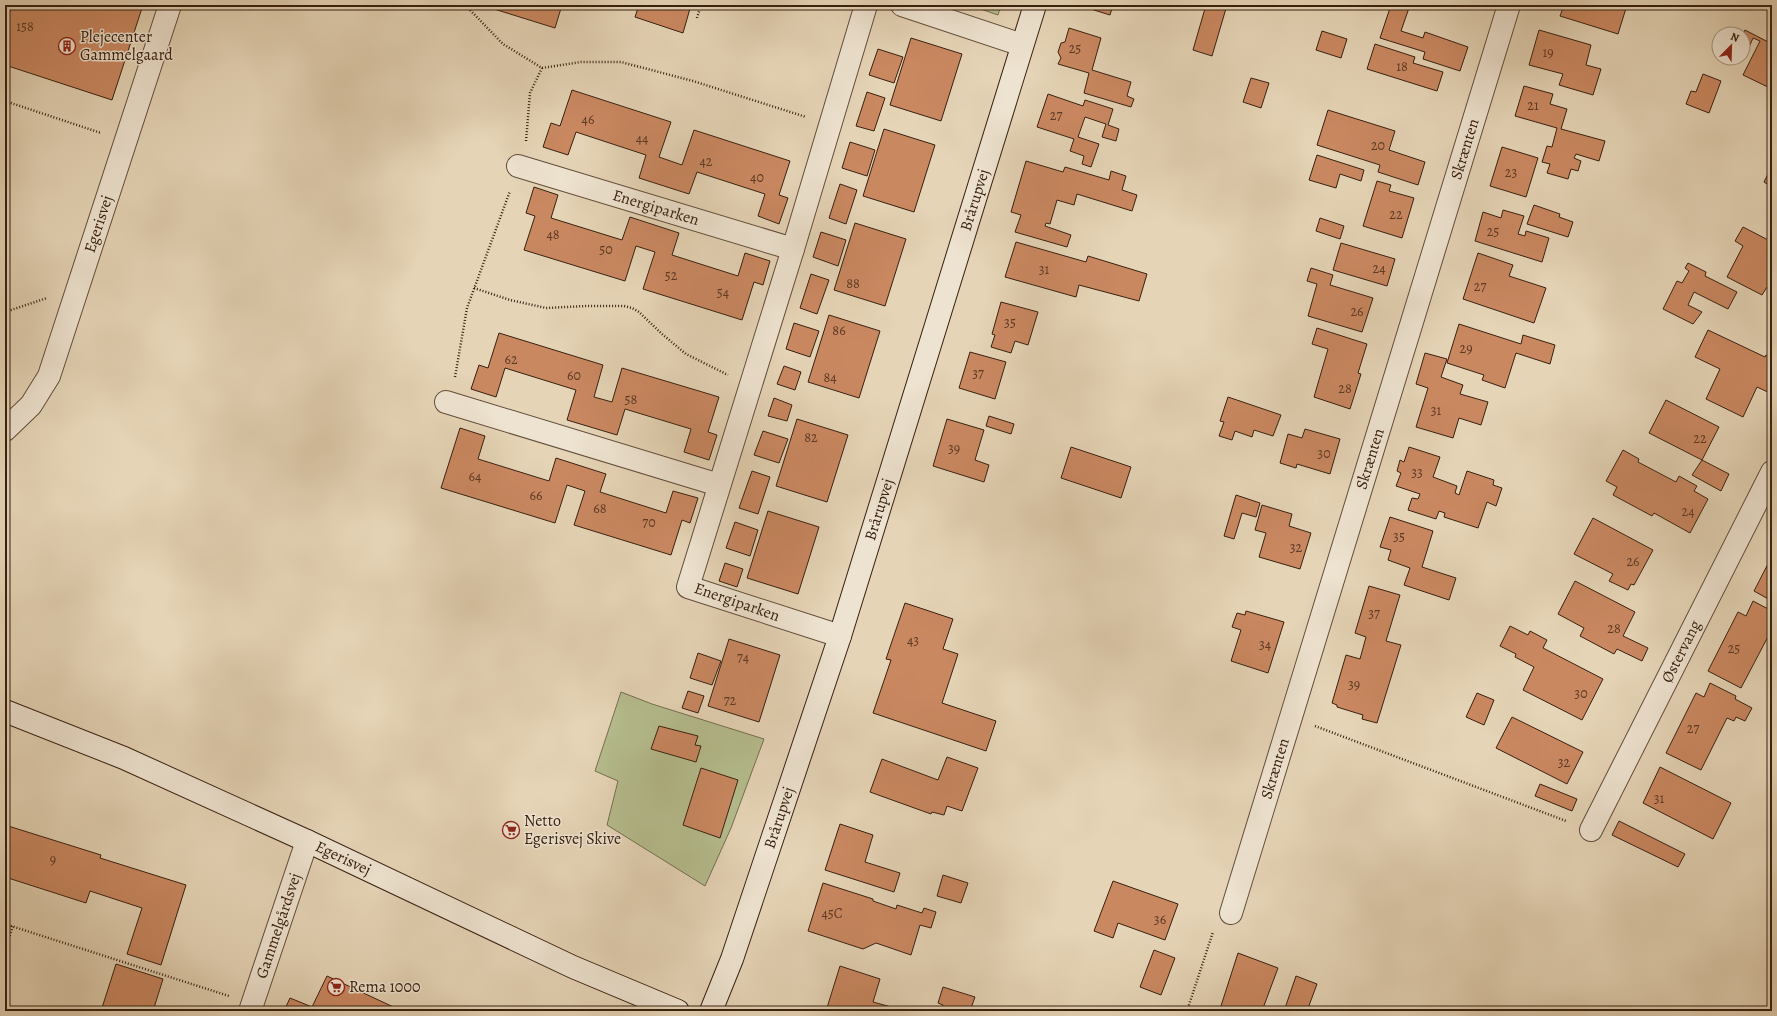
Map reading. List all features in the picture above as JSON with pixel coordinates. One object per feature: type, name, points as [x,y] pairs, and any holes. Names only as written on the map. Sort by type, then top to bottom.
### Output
[{"type":"street","name":"Egerisvej","points":[[5,430],[31,405],[49,376],[170,5]]},
{"type":"street","name":"Energiparken","points":[[840,636],[688,587],[793,249],[866,5]]},
{"type":"street","points":[[902,5],[1022,45]]},
{"type":"street","name":"Brårupvej","points":[[711,1011],[732,959],[840,636],[1035,5]]},
{"type":"street","name":"Skrænten","points":[[1231,913],[1509,5]]},
{"type":"street","name":"Energiparken","points":[[518,166],[793,249]]},
{"type":"street","points":[[446,402],[719,485]]},
{"type":"street","name":"Østervang","points":[[1591,830],[1772,472]]},
{"type":"street","name":"Egerisvej","points":[[5,712],[124,758],[307,841],[573,967],[678,1011]]},
{"type":"street","name":"Gammelgårdsvej","points":[[251,1007],[307,841]]},
{"type":"path","points":[[447,5],[469,9],[503,44],[542,68],[582,62],[621,62],[694,81],[830,124]]},
{"type":"path","points":[[697,18],[701,5]]},
{"type":"path","points":[[446,402],[456,376],[462,332],[474,288],[498,228],[526,142],[530,93],[542,68]]},
{"type":"path","points":[[5,101],[126,141]]},
{"type":"path","points":[[474,288],[510,300],[546,308],[586,306],[624,306],[632,308],[639,312],[686,354],[719,372],[750,385]]},
{"type":"path","points":[[5,312],[58,294],[77,292]]},
{"type":"path","points":[[1291,717],[1591,830]]},
{"type":"path","points":[[1187,1011],[1217,922],[1231,913]]},
{"type":"path","points":[[5,924],[251,1007]]},
{"type":"path","points":[[5,950],[12,926]]},
{"type":"green space","points":[[969,5],[1001,5],[998,15]]},
{"type":"green space","points":[[621,692],[652,704],[764,739],[731,828],[705,886],[607,825],[618,781],[595,771]]},
{"type":"building","name":"Plejecenter Gammelgaard","points":[[12,5],[143,5],[112,100],[5,65],[5,26]]},
{"type":"building","points":[[495,5],[562,5],[555,28],[494,9]]},
{"type":"building","points":[[639,5],[691,5],[683,33],[635,17]]},
{"type":"building","points":[[1078,5],[1113,5],[1110,15]]},
{"type":"building","points":[[1206,5],[1227,5],[1212,56],[1193,50]]},
{"type":"building","points":[[1391,5],[1410,5],[1401,31],[1423,38],[1425,32],[1468,47],[1460,71],[1423,59],[1425,52],[1380,38]]},
{"type":"building","points":[[1564,5],[1627,5],[1618,34],[1560,16]]},
{"type":"building","points":[[1069,28],[1101,38],[1092,70],[1131,82],[1127,96],[1134,99],[1131,107],[1084,93],[1089,73],[1058,64],[1061,58],[1058,52],[1061,43],[1065,42]]},
{"type":"building","points":[[1539,30],[1591,45],[1586,65],[1601,69],[1593,95],[1559,85],[1563,74],[1529,65]]},
{"type":"building","points":[[1322,31],[1347,39],[1341,58],[1316,50]]},
{"type":"building","points":[[1751,33],[1772,44],[1772,89],[1743,75],[1748,66],[1751,66],[1751,59],[1760,41],[1753,38],[1751,43]]},
{"type":"building","points":[[911,38],[962,54],[941,121],[890,105]]},
{"type":"building","points":[[1375,44],[1415,57],[1413,63],[1443,72],[1437,91],[1367,69]]},
{"type":"building","points":[[878,49],[903,57],[894,83],[869,75]]},
{"type":"building","points":[[1703,74],[1721,81],[1709,113],[1686,104],[1691,91],[1696,92]]},
{"type":"building","points":[[1251,78],[1269,83],[1261,108],[1243,102]]},
{"type":"building","points":[[1524,86],[1553,94],[1550,104],[1567,109],[1561,129],[1605,141],[1599,161],[1576,154],[1574,158],[1581,161],[1578,171],[1571,169],[1568,179],[1547,173],[1550,164],[1542,162],[1547,146],[1552,147],[1557,128],[1515,116]]},
{"type":"building","points":[[572,90],[671,122],[659,157],[682,165],[694,130],[790,161],[779,195],[788,198],[779,224],[758,216],[765,194],[697,172],[689,194],[639,178],[646,155],[576,132],[568,155],[543,147],[551,123],[560,126]]},
{"type":"building","points":[[867,92],[885,98],[874,131],[856,126]]},
{"type":"building","points":[[1048,94],[1083,106],[1085,100],[1113,109],[1108,125],[1119,129],[1116,141],[1102,137],[1106,124],[1085,117],[1078,137],[1099,144],[1091,167],[1082,164],[1084,156],[1070,151],[1074,139],[1037,127]]},
{"type":"building","points":[[1328,110],[1395,131],[1389,150],[1425,162],[1418,185],[1378,172],[1380,165],[1317,145]]},
{"type":"building","points":[[884,129],[935,145],[914,212],[863,196]]},
{"type":"building","points":[[850,142],[875,150],[867,176],[842,168]]},
{"type":"building","points":[[1502,147],[1538,158],[1526,197],[1490,186]]},
{"type":"building","points":[[1317,155],[1364,170],[1361,181],[1340,174],[1336,188],[1309,180]]},
{"type":"building","points":[[1026,161],[1063,172],[1065,167],[1109,180],[1111,171],[1126,176],[1122,190],[1137,195],[1132,211],[1077,194],[1074,205],[1057,200],[1050,224],[1046,223],[1045,226],[1071,235],[1067,247],[1015,232],[1021,215],[1011,212]]},
{"type":"building","points":[[1772,166],[1772,187],[1764,182]]},
{"type":"building","points":[[1377,181],[1391,185],[1389,191],[1414,198],[1402,238],[1363,226]]},
{"type":"building","points":[[840,184],[857,190],[846,224],[829,218]]},
{"type":"building","points":[[534,187],[558,195],[551,218],[622,240],[630,217],[679,233],[672,255],[738,276],[745,253],[770,261],[763,285],[754,282],[742,320],[643,289],[655,252],[636,246],[625,281],[524,250],[535,216],[526,213]]},
{"type":"building","points":[[1534,205],[1560,214],[1559,217],[1573,222],[1568,237],[1527,224]]},
{"type":"building","points":[[1503,210],[1524,216],[1518,234],[1525,236],[1526,231],[1549,238],[1542,262],[1475,241],[1483,212],[1501,218]]},
{"type":"building","points":[[1320,218],[1344,226],[1340,239],[1316,231]]},
{"type":"building","points":[[855,223],[906,239],[885,306],[834,290]]},
{"type":"building","points":[[1743,227],[1772,242],[1772,284],[1770,288],[1767,287],[1762,295],[1727,277],[1743,246],[1735,241]]},
{"type":"building","points":[[821,232],[846,240],[838,266],[813,257]]},
{"type":"building","points":[[1016,242],[1086,262],[1088,256],[1147,274],[1139,301],[1079,285],[1076,297],[1005,277]]},
{"type":"building","points":[[1341,243],[1395,259],[1387,286],[1333,270]]},
{"type":"building","points":[[1478,253],[1513,265],[1509,276],[1546,288],[1534,323],[1463,299]]},
{"type":"building","points":[[1688,263],[1706,272],[1705,276],[1737,292],[1728,309],[1694,292],[1688,305],[1702,312],[1693,324],[1663,309],[1677,281],[1682,283],[1689,271],[1685,268]]},
{"type":"building","points":[[1311,268],[1333,275],[1330,285],[1373,298],[1362,332],[1308,316],[1317,284],[1307,281]]},
{"type":"building","points":[[811,274],[829,280],[817,314],[800,308]]},
{"type":"building","points":[[1001,302],[1038,312],[1028,345],[1015,341],[1011,353],[991,347],[995,335],[992,334]]},
{"type":"building","points":[[829,315],[880,331],[859,398],[808,382]]},
{"type":"building","points":[[794,323],[819,331],[810,357],[786,349]]},
{"type":"building","points":[[1459,324],[1521,344],[1523,335],[1555,345],[1550,364],[1516,353],[1505,388],[1482,380],[1484,375],[1447,363]]},
{"type":"building","points":[[1317,328],[1367,344],[1358,373],[1361,374],[1350,409],[1314,397],[1328,349],[1312,344]]},
{"type":"building","points":[[1708,330],[1765,357],[1766,355],[1772,357],[1772,394],[1757,387],[1743,417],[1706,399],[1720,369],[1695,357]]},
{"type":"building","points":[[499,333],[603,365],[594,397],[612,402],[622,368],[719,397],[708,432],[717,435],[709,460],[684,452],[691,429],[625,409],[617,435],[567,420],[576,390],[505,368],[496,397],[471,389],[479,365],[488,368]]},
{"type":"building","points":[[970,352],[1006,362],[995,399],[959,388]]},
{"type":"building","points":[[1425,353],[1447,359],[1441,377],[1463,385],[1460,394],[1488,402],[1481,425],[1459,418],[1453,438],[1416,427],[1428,388],[1416,384]]},
{"type":"building","points":[[784,366],[801,372],[795,390],[777,384]]},
{"type":"building","points":[[1228,397],[1281,415],[1273,436],[1254,430],[1252,437],[1235,431],[1232,440],[1219,436],[1224,422],[1220,421]]},
{"type":"building","points":[[774,398],[792,405],[787,421],[768,416]]},
{"type":"building","points":[[1666,400],[1719,427],[1702,460],[1649,433]]},
{"type":"building","points":[[989,416],[1014,424],[1011,434],[986,426]]},
{"type":"building","points":[[797,419],[848,435],[827,502],[776,486]]},
{"type":"building","points":[[947,419],[984,430],[975,460],[989,465],[984,482],[933,466]]},
{"type":"building","points":[[460,428],[485,436],[478,459],[549,481],[556,458],[606,474],[600,492],[666,513],[673,491],[698,498],[690,523],[682,520],[671,555],[574,525],[585,491],[567,485],[555,523],[441,488]]},
{"type":"building","points":[[1305,429],[1340,439],[1330,474],[1297,464],[1296,468],[1280,463],[1288,434],[1302,438]]},
{"type":"building","points":[[763,431],[788,439],[779,463],[754,455]]},
{"type":"building","points":[[1071,447],[1131,467],[1121,498],[1061,478]]},
{"type":"building","points":[[1409,447],[1440,457],[1433,477],[1457,486],[1455,493],[1459,495],[1467,471],[1494,480],[1493,485],[1502,488],[1496,506],[1487,502],[1478,528],[1444,517],[1445,513],[1439,511],[1436,519],[1408,510],[1412,498],[1418,499],[1420,494],[1396,486],[1401,473],[1397,471],[1400,460],[1404,462]]},
{"type":"building","points":[[1623,450],[1639,459],[1638,462],[1676,482],[1679,476],[1697,486],[1694,491],[1708,499],[1690,533],[1654,513],[1652,516],[1613,495],[1617,487],[1606,481]]},
{"type":"building","points":[[1702,460],[1729,474],[1721,491],[1692,475]]},
{"type":"building","points":[[752,471],[770,477],[758,514],[739,508]]},
{"type":"building","points":[[1236,495],[1260,503],[1256,517],[1242,513],[1234,539],[1224,536]]},
{"type":"building","points":[[1262,505],[1292,514],[1289,526],[1311,533],[1300,569],[1259,557],[1266,533],[1255,530]]},
{"type":"building","points":[[768,511],[819,527],[798,594],[747,578]]},
{"type":"building","points":[[1390,517],[1433,531],[1422,567],[1456,578],[1449,600],[1404,585],[1410,568],[1388,560],[1391,550],[1380,547]]},
{"type":"building","points":[[1593,518],[1653,550],[1634,585],[1631,584],[1628,590],[1609,581],[1613,574],[1574,554]]},
{"type":"building","points":[[735,522],[758,530],[750,556],[726,548]]},
{"type":"building","points":[[1772,556],[1772,601],[1754,591]]},
{"type":"building","points":[[725,563],[743,569],[737,587],[719,581]]},
{"type":"building","points":[[1575,581],[1635,612],[1623,636],[1648,648],[1642,661],[1617,649],[1614,654],[1580,636],[1584,628],[1558,614]]},
{"type":"building","points":[[1369,586],[1400,595],[1386,641],[1401,645],[1377,723],[1362,719],[1363,715],[1337,707],[1337,705],[1332,703],[1346,655],[1360,659],[1366,637],[1355,633]]},
{"type":"building","points":[[1753,601],[1772,611],[1772,629],[1741,688],[1708,671],[1738,612],[1746,616]]},
{"type":"building","points":[[905,603],[953,619],[943,649],[958,654],[942,703],[996,721],[986,751],[873,713],[891,660],[886,659]]},
{"type":"building","points":[[1246,611],[1284,622],[1268,673],[1231,661],[1241,630],[1232,627],[1237,613],[1245,615]]},
{"type":"building","points":[[1510,626],[1528,635],[1530,631],[1547,640],[1543,648],[1603,679],[1582,720],[1523,690],[1534,667],[1515,657],[1516,654],[1500,646]]},
{"type":"building","points":[[729,639],[780,655],[759,722],[708,706]]},
{"type":"building","points":[[698,653],[721,661],[712,685],[690,678]]},
{"type":"building","points":[[1710,683],[1736,696],[1735,699],[1752,708],[1745,721],[1736,717],[1734,721],[1727,718],[1701,770],[1666,753],[1696,693],[1704,697]]},
{"type":"building","points":[[688,691],[704,696],[698,713],[682,708]]},
{"type":"building","points":[[1477,693],[1494,700],[1484,725],[1466,717]]},
{"type":"building","points":[[1512,717],[1583,752],[1567,784],[1496,748]]},
{"type":"building","points":[[659,726],[698,736],[695,745],[701,746],[696,762],[651,749]]},
{"type":"building","points":[[947,757],[978,768],[962,811],[947,806],[944,815],[932,812],[931,814],[870,792],[882,759],[938,780]]},
{"type":"building","points":[[1660,767],[1731,803],[1713,839],[1643,803]]},
{"type":"building","points":[[701,768],[738,780],[720,838],[683,825]]},
{"type":"building","points":[[1540,784],[1577,799],[1572,811],[1535,796]]},
{"type":"building","points":[[1619,821],[1685,854],[1678,867],[1612,835]]},
{"type":"building","points":[[840,824],[873,835],[865,862],[900,873],[894,892],[825,870]]},
{"type":"building","points":[[5,825],[101,855],[100,858],[186,885],[161,965],[127,954],[142,908],[90,891],[86,903],[5,877]]},
{"type":"building","points":[[943,875],[968,883],[961,903],[937,896]]},
{"type":"building","points":[[1113,881],[1178,904],[1165,940],[1118,923],[1113,938],[1094,931]]},
{"type":"building","points":[[823,883],[873,899],[873,901],[896,909],[897,905],[922,913],[924,908],[936,912],[931,928],[920,925],[911,955],[876,943],[863,949],[808,931]]},
{"type":"building","points":[[1154,950],[1175,958],[1161,995],[1140,987]]},
{"type":"building","points":[[1238,953],[1278,968],[1262,1011],[1224,1011],[1220,1009]]},
{"type":"building","points":[[116,964],[163,979],[153,1011],[101,1011]]},
{"type":"building","points":[[840,966],[880,979],[873,1002],[895,1008],[894,1011],[826,1011]]},
{"type":"building","name":"Rema 1000","points":[[327,976],[402,1011],[284,1011],[290,998],[312,1007]]},
{"type":"building","points":[[1296,976],[1317,984],[1307,1011],[1284,1011]]},
{"type":"building","points":[[943,987],[975,997],[970,1011],[941,1011],[943,1005],[938,1003]]},
{"type":"place","name":"Plejecenter Gammelgaard","points":[[67,46]]},
{"type":"place","name":"Netto Egerisvej Skive","points":[[511,830]]},
{"type":"place","name":"Rema 1000","points":[[336,987]]}]
